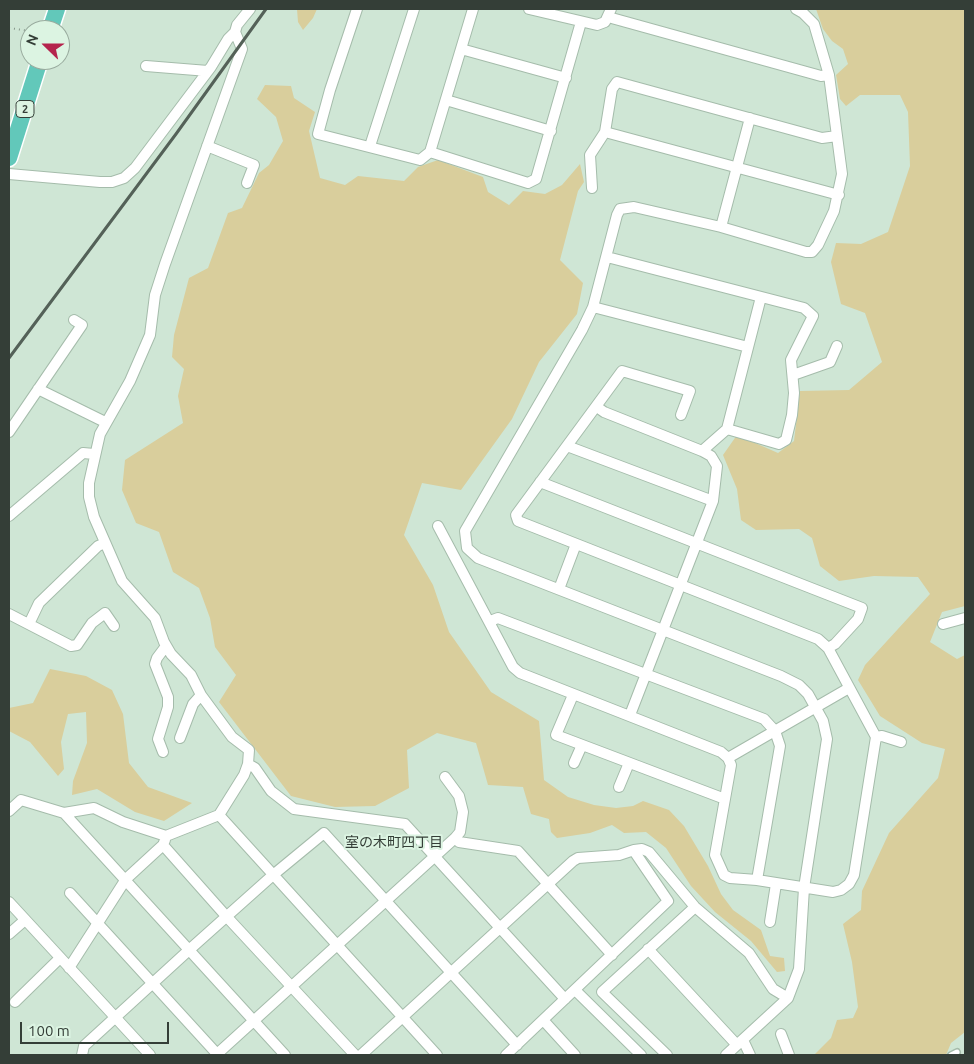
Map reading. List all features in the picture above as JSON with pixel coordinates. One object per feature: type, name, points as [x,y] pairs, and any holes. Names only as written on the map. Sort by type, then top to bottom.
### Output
[{"type":"highway","name":"2","points":[[9,158],[37,70]]},
{"type":"street","points":[[9,174],[100,182],[112,182],[124,178],[135,168],[208,71],[228,39],[235,32],[237,25],[250,9]]},
{"type":"street","points":[[357,9],[330,90],[318,134],[420,160],[430,152],[473,9]]},
{"type":"street","points":[[370,146],[414,9]]},
{"type":"street","points":[[529,9],[597,25],[605,22],[609,13],[821,76],[829,75]]},
{"type":"street","points":[[726,1055],[788,998],[799,969],[804,888],[827,739],[823,722],[808,694],[799,685],[781,676],[478,558],[467,548],[465,531],[582,330],[593,307],[620,209],[626,206],[721,227],[812,252],[834,211],[839,195],[842,174],[829,75],[814,24],[796,9]]},
{"type":"street","points":[[430,152],[528,183],[536,179],[581,22]]},
{"type":"street","points":[[69,968],[126,879],[165,841],[219,815],[244,775],[248,764],[249,750],[232,737],[201,695],[191,675],[166,646],[155,618],[122,581],[94,517],[89,497],[90,471],[94,454],[105,422],[130,381],[150,335],[155,294],[242,49],[241,42],[235,32]]},
{"type":"street","points":[[461,49],[566,78]]},
{"type":"street","points":[[146,66],[208,71]]},
{"type":"street","points":[[592,188],[590,155],[605,132],[612,89],[617,82],[822,138],[837,136]]},
{"type":"street","points":[[446,100],[551,131]]},
{"type":"street","points":[[721,227],[750,118]]},
{"type":"street","points":[[605,132],[839,195]]},
{"type":"street","points":[[207,146],[254,164],[247,183]]},
{"type":"street","points":[[607,257],[804,308],[813,316],[793,355],[792,415],[786,440],[779,444],[727,429]]},
{"type":"street","points":[[702,451],[727,429],[761,297]]},
{"type":"street","points":[[593,307],[748,347]]},
{"type":"street","points":[[9,432],[82,325],[74,320]]},
{"type":"street","points":[[793,375],[830,362],[836,346]]},
{"type":"street","points":[[438,526],[513,667],[520,673],[721,752],[728,758],[731,765],[715,855],[716,861],[724,875],[730,878],[757,880],[804,888],[841,890],[852,880],[876,737],[828,648],[818,639],[518,521],[516,515],[622,371],[690,391],[681,415]]},
{"type":"street","points":[[38,389],[105,422]]},
{"type":"street","points":[[597,407],[604,412],[702,451],[711,456],[717,466],[717,487],[713,501],[630,716]]},
{"type":"street","points":[[567,446],[713,501]]},
{"type":"street","points":[[9,516],[82,453],[94,454]]},
{"type":"street","points":[[540,482],[862,608],[858,619],[835,644],[828,648]]},
{"type":"street","points":[[29,624],[39,603],[98,546],[105,543]]},
{"type":"street","points":[[559,589],[576,544]]},
{"type":"street","points":[[454,555],[467,548]]},
{"type":"street","points":[[9,614],[71,646],[77,645],[92,623],[105,613],[114,626]]},
{"type":"street","points":[[490,621],[498,618],[764,719],[776,731],[780,746],[757,880]]},
{"type":"street","points":[[943,624],[965,618]]},
{"type":"street","points":[[163,752],[158,739],[168,707],[168,697],[155,664],[156,658],[166,646]]},
{"type":"street","points":[[728,758],[849,688]]},
{"type":"street","points":[[180,738],[193,704],[201,695]]},
{"type":"street","points":[[573,695],[556,735],[725,799]]},
{"type":"street","points":[[876,737],[882,736],[902,742]]},
{"type":"street","points":[[574,763],[582,745]]},
{"type":"street","points":[[619,788],[629,763]]},
{"type":"street","points":[[248,764],[255,768],[271,791],[294,810],[328,816],[402,822],[565,999]]},
{"type":"street","points":[[70,892],[217,1055],[460,832],[463,812],[459,796],[446,777]]},
{"type":"street","points":[[9,810],[21,800],[64,813],[94,808],[165,841],[226,916],[355,1055]]},
{"type":"street","points":[[64,813],[285,1055]]},
{"type":"street","points":[[219,815],[437,1055]]},
{"type":"street","points":[[82,1055],[84,1046],[226,916],[324,832],[518,1044]]},
{"type":"street","points":[[455,838],[459,842],[518,851],[612,955]]},
{"type":"street","points":[[361,1055],[578,858],[619,855],[636,850],[649,852],[695,907],[749,954],[773,989],[788,998]]},
{"type":"street","points":[[507,1055],[668,901],[636,850]]},
{"type":"street","points":[[770,922],[776,884]]},
{"type":"street","points":[[9,902],[150,1055]]},
{"type":"street","points":[[667,1055],[602,992],[695,907]]},
{"type":"street","points":[[9,934],[24,920]]},
{"type":"street","points":[[648,949],[740,1042],[750,1055]]},
{"type":"street","points":[[15,1002],[60,958]]},
{"type":"street","points":[[574,990],[641,1055]]},
{"type":"street","points":[[544,1021],[575,1055]]},
{"type":"street","points":[[781,1034],[789,1055]]},
{"type":"lane","points":[[951,1055],[957,1052]]},
{"type":"shaded area","points":[[297,9],[317,9],[313,18],[303,30],[298,22]]},
{"type":"shaded area","points":[[816,9],[965,9],[965,606],[942,612],[930,642],[957,659],[965,655],[965,1032],[951,1043],[946,1055],[814,1055],[831,1038],[837,1020],[853,1018],[858,1007],[852,962],[843,924],[861,910],[862,891],[889,833],[938,778],[945,749],[922,743],[880,716],[858,680],[865,665],[930,594],[918,577],[874,576],[839,581],[820,566],[812,538],[799,529],[756,530],[741,520],[737,489],[723,455],[737,435],[778,453],[794,441],[800,391],[849,390],[882,362],[865,313],[841,304],[831,262],[836,243],[861,244],[888,232],[910,166],[908,112],[900,95],[860,95],[846,106],[840,99],[836,75],[848,64],[843,49],[832,41],[823,29]]},
{"type":"shaded area","points":[[265,85],[291,86],[294,98],[315,112],[309,131],[320,178],[345,185],[358,176],[404,181],[418,167],[438,160],[483,177],[488,192],[509,205],[523,191],[545,194],[562,185],[580,164],[584,182],[578,191],[560,260],[583,283],[577,314],[539,362],[512,419],[461,490],[422,483],[404,535],[433,585],[449,632],[491,692],[539,721],[544,780],[568,797],[594,805],[616,808],[633,806],[643,801],[669,810],[684,826],[708,866],[721,894],[733,910],[761,930],[770,956],[784,958],[785,971],[777,972],[751,941],[715,912],[691,886],[666,848],[646,832],[624,833],[612,825],[590,833],[557,838],[551,832],[549,819],[531,814],[523,787],[488,785],[476,743],[437,733],[407,750],[409,788],[375,806],[335,807],[291,796],[219,702],[236,675],[215,647],[210,618],[199,588],[173,572],[159,532],[136,523],[122,490],[125,460],[183,423],[178,396],[184,369],[172,357],[174,335],[189,278],[208,268],[228,213],[242,208],[259,173],[269,165],[283,141],[276,117],[257,99]]},
{"type":"shaded area","points":[[50,669],[86,676],[112,690],[123,714],[129,763],[148,787],[192,803],[164,821],[135,812],[97,789],[72,795],[73,781],[87,743],[86,712],[68,714],[61,742],[64,769],[58,776],[30,742],[9,731],[9,708],[33,703]]},
{"type":"railway","points":[[9,358],[176,134],[266,9]]},
{"type":"district","name":"室の木町四丁目","points":[[394,842]]}]
